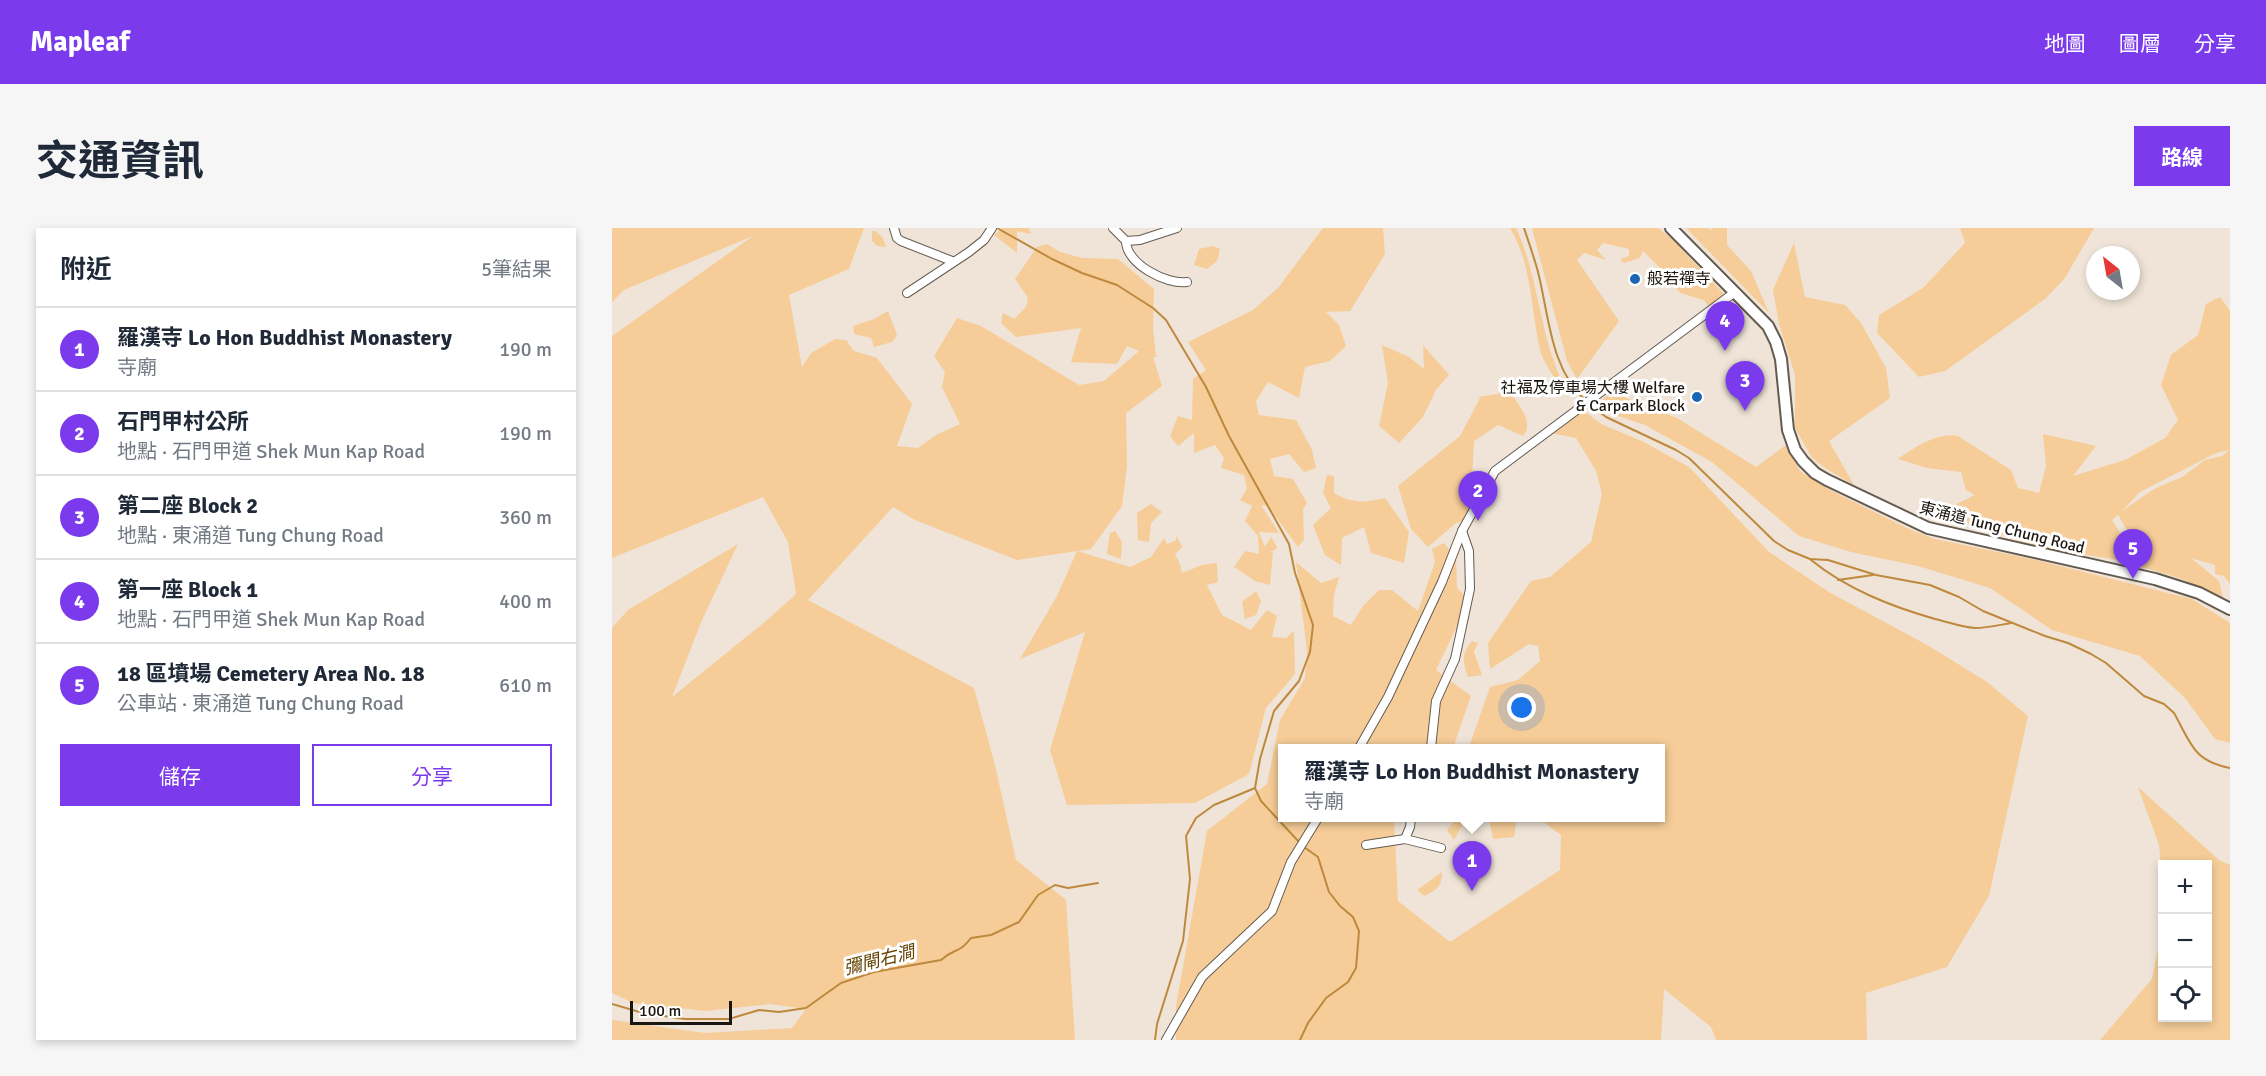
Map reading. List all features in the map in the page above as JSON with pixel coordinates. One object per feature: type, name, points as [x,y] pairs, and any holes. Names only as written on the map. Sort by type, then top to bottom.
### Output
[{"type":"main road","name":"東涌道 Tung Chung Road","points":[[1671,228],[1768,326],[1781,359],[1790,437],[1803,461],[1822,477],[1907,520],[1928,528],[2170,583],[2199,593],[2230,609]]},
{"type":"street","points":[[894,228],[897,238],[901,241],[952,261]]},
{"type":"street","points":[[907,293],[984,240],[992,228]]},
{"type":"street","points":[[1113,228],[1126,242],[1126,250],[1137,263],[1167,280],[1187,282]]},
{"type":"street","points":[[1126,242],[1177,228]]},
{"type":"street","points":[[1361,744],[1388,697],[1442,582],[1462,531],[1495,471],[1735,292]]},
{"type":"street","points":[[1431,744],[1436,701],[1455,659],[1470,589],[1469,551],[1462,531]]},
{"type":"street","points":[[1166,1040],[1202,978],[1272,911],[1291,862],[1315,822]]},
{"type":"street","points":[[1405,839],[1411,822]]},
{"type":"street","points":[[1366,845],[1405,839],[1441,848]]},
{"type":"shaded area","points":[[612,228],[864,228],[849,269],[789,295],[802,367],[811,353],[835,339],[846,340],[854,351],[877,358],[912,404],[897,446],[918,448],[936,435],[960,424],[942,387],[945,372],[934,356],[957,318],[981,326],[1079,385],[1104,381],[1139,351],[1127,346],[1117,364],[1071,362],[1081,328],[1016,337],[1001,323],[1003,313],[1014,319],[1026,307],[1028,298],[1015,279],[1037,247],[1047,244],[1060,252],[1082,258],[1118,259],[1154,289],[1153,327],[1156,357],[1153,357],[1162,386],[1126,413],[1127,466],[1122,506],[1091,549],[1017,560],[915,520],[893,507],[808,600],[974,688],[995,765],[1016,860],[1066,900],[1075,1040],[612,1040],[612,1020],[705,1033],[792,1028],[806,1009],[770,1004],[706,1011],[633,1003],[612,993],[612,628],[628,610],[738,544],[702,620],[672,697],[796,594],[788,542],[763,497],[612,558],[612,336],[753,236],[624,290],[612,302]]},
{"type":"shaded area","points":[[1003,228],[1029,228],[1031,234],[1017,231],[1017,253],[994,235]]},
{"type":"shaded area","points":[[1323,228],[1383,228],[1385,254],[1350,311],[1326,312],[1339,325],[1346,346],[1330,361],[1305,367],[1299,398],[1268,382],[1256,401],[1259,415],[1296,420],[1312,450],[1316,468],[1304,472],[1289,454],[1270,459],[1274,476],[1293,479],[1307,503],[1303,509],[1304,540],[1298,547],[1268,506],[1261,505],[1279,533],[1259,532],[1265,547],[1271,537],[1277,547],[1269,552],[1273,552],[1270,585],[1255,581],[1234,567],[1245,551],[1259,554],[1258,536],[1245,521],[1252,506],[1240,500],[1247,489],[1244,475],[1221,468],[1224,458],[1215,445],[1194,453],[1194,433],[1178,446],[1170,436],[1178,416],[1192,420],[1193,379],[1206,370],[1188,342],[1253,310],[1278,288]]},
{"type":"shaded area","points":[[1510,228],[1516,228],[1524,248],[1550,350],[1566,389],[1563,391],[1540,350],[1527,272]]},
{"type":"shaded area","points":[[1532,228],[1658,228],[1671,238],[1725,295],[1709,307],[1704,300],[1680,293],[1665,273],[1643,251],[1640,258],[1624,263],[1620,259],[1629,256],[1629,249],[1603,243],[1597,250],[1606,260],[1584,253],[1577,260],[1619,321],[1577,379],[1567,361]]},
{"type":"shaded area","points":[[1686,228],[1711,230],[1727,228],[1727,245],[1751,271],[1769,313]]},
{"type":"shaded area","points":[[1960,228],[2094,228],[2065,278],[2045,299],[1945,371],[1919,377],[1877,333],[1879,315],[1923,288],[1965,243]]},
{"type":"shaded area","points":[[872,231],[876,231],[883,238],[886,247],[877,246],[872,241]]},
{"type":"shaded area","points":[[1794,243],[1805,297],[1845,305],[1861,323],[1886,368],[1890,398],[1829,441],[1854,485],[1812,458],[1795,428],[1795,375],[1779,324],[1773,290]]},
{"type":"shaded area","points":[[1213,246],[1220,249],[1217,261],[1207,269],[1194,265],[1199,249]]},
{"type":"shaded area","points":[[2220,297],[2230,311],[2230,584],[2224,576],[2215,574],[2215,565],[2191,558],[2219,581],[2223,598],[2179,578],[2119,560],[2041,548],[1936,514],[1975,495],[1966,490],[1961,472],[1927,468],[1898,459],[1919,445],[1935,438],[1958,436],[2011,470],[2018,488],[2039,493],[2046,466],[2043,434],[2096,446],[2073,476],[2125,460],[2165,438],[2178,420],[2161,385],[2171,355],[2198,335],[2206,304]],"holes":[[[2229,450],[2222,456],[2205,460],[2182,477],[2154,489],[2122,511],[2140,492],[2216,453]],[[2118,515],[2145,560],[2145,561],[2135,558],[2112,520]]]},
{"type":"shaded area","points":[[888,311],[897,335],[892,342],[874,347],[871,338],[854,334],[853,326],[874,319]]},
{"type":"shaded area","points":[[1382,345],[1409,357],[1424,369],[1423,345],[1449,375],[1436,390],[1423,417],[1399,443],[1379,426],[1388,383]]},
{"type":"shaded area","points":[[1510,392],[1526,419],[1527,425],[1523,436],[1498,425],[1474,441],[1470,520],[1456,523],[1428,547],[1411,529],[1398,486],[1460,436],[1480,398],[1478,397]]},
{"type":"shaded area","points":[[1611,392],[1677,418],[1756,467],[1786,445],[1800,471],[1830,490],[1911,530],[1935,539],[2036,560],[2192,599],[2230,623],[2230,743],[2215,739],[2185,698],[2140,656],[2052,630],[1990,588],[1918,566],[1851,552],[1799,536],[1712,462],[1645,425],[1609,413],[1599,403]]},
{"type":"shaded area","points":[[1583,410],[1601,424],[1642,441],[1689,467],[1769,552],[1829,592],[1929,646],[1987,682],[2028,716],[1989,896],[1947,967],[1866,993],[1867,1040],[1716,1040],[1711,1027],[1664,989],[1661,1040],[1176,1040],[1176,1006],[1207,831],[1267,784],[1280,720],[1305,678],[1307,651],[1296,562],[1321,583],[1339,577],[1334,595],[1333,616],[1351,625],[1363,606],[1379,590],[1392,590],[1418,611],[1435,562],[1432,549],[1444,543],[1456,558],[1457,588],[1464,595],[1460,620],[1436,670],[1471,696],[1454,744],[1278,744],[1278,822],[1394,822],[1398,901],[1450,942],[1560,870],[1561,835],[1543,822],[1665,822],[1665,744],[1470,744],[1490,687],[1518,680],[1540,661],[1538,646],[1529,644],[1490,669],[1488,643],[1531,581],[1550,577],[1591,542],[1602,494],[1596,471],[1576,438],[1551,433]]},
{"type":"shaded area","points":[[1327,475],[1334,476],[1334,493],[1347,499],[1365,502],[1385,498],[1409,532],[1404,563],[1371,553],[1364,527],[1342,538],[1341,565],[1325,555],[1313,525],[1331,508],[1323,493]]},
{"type":"shaded area","points":[[1151,504],[1162,512],[1151,523],[1149,542],[1138,540],[1137,513]]},
{"type":"shaded area","points":[[1115,531],[1122,542],[1121,559],[1107,554],[1110,533]]},
{"type":"shaded area","points":[[1177,536],[1182,547],[1175,554],[1182,573],[1202,565],[1217,563],[1218,582],[1207,585],[1222,615],[1251,630],[1267,610],[1277,616],[1272,637],[1286,638],[1294,631],[1295,674],[1266,708],[1249,774],[1195,803],[1067,805],[1050,750],[1085,632],[1020,659],[1057,596],[1077,551],[1130,567],[1151,557],[1164,538],[1167,544],[1175,541]]},
{"type":"shaded area","points":[[1256,591],[1261,601],[1256,615],[1245,619],[1242,602]]},
{"type":"shaded area","points":[[1472,641],[1478,643],[1474,652],[1482,675],[1468,677],[1464,658]]},
{"type":"shaded area","points":[[2138,787],[2219,860],[2230,865],[2230,1040],[2100,1040],[2152,979],[2158,949],[2158,1022],[2212,1022],[2212,860],[2160,860],[2159,845]]},
{"type":"shaded area","points":[[1454,822],[1464,822],[1454,840],[1447,830]]},
{"type":"shaded area","points":[[1490,822],[1516,822],[1514,837],[1493,839]]},
{"type":"shaded area","points":[[1442,872],[1441,882],[1435,890],[1424,896],[1417,890]]},
{"type":"waterway","points":[[997,228],[1052,259],[1082,273],[1117,285],[1153,308],[1166,320],[1206,387],[1229,436],[1289,544],[1295,573],[1313,625],[1310,652],[1299,681],[1274,711],[1260,759],[1255,788],[1261,801],[1278,819]]},
{"type":"waterway","points":[[1524,228],[1538,272],[1548,323],[1558,357],[1564,373],[1585,400]]},
{"type":"waterway","points":[[1589,404],[1606,417],[1689,458],[1774,541],[1788,550],[1810,559],[1828,560],[1876,575],[1930,585],[1959,597],[1983,611],[2091,654],[2106,663],[2144,696],[2164,704],[2174,713],[2189,742],[2208,761],[2230,768]]},
{"type":"waterway","points":[[1811,560],[1854,588],[1918,614],[1975,628],[2011,623]]},
{"type":"waterway","points":[[1838,580],[1873,575]]},
{"type":"waterway","points":[[1155,1040],[1157,1024],[1183,941],[1190,879],[1186,836],[1196,818],[1214,805],[1255,788]]},
{"type":"waterway","points":[[1280,822],[1300,843]]},
{"type":"waterway","points":[[1300,1040],[1308,1023],[1326,998],[1348,982],[1356,968],[1359,931],[1353,917],[1329,892],[1318,857],[1304,847]]},
{"type":"waterway","name":"彌閘右澗","points":[[612,1004],[643,1013],[685,1019],[729,1019],[759,1010],[779,1012],[806,1008],[841,983],[874,972],[941,960],[971,938],[991,935],[1019,922],[1038,895],[1055,885],[1068,888],[1098,883]]},
{"type":"place","name":"般若禪寺","points":[[1635,279]]},
{"type":"place","name":"第一座 Block 1","points":[[1725,351]]},
{"type":"place","name":"社福及停車場大樓 Welfare & Carpark Block","points":[[1697,397]]},
{"type":"place","name":"第二座 Block 2","points":[[1745,411]]},
{"type":"place","name":"石門甲村公所","points":[[1478,521]]},
{"type":"place","name":"18 區墳場 Cemetery Area No. 18","points":[[2133,579]]},
{"type":"place","name":"羅漢寺 Lo Hon Buddhist Monastery","points":[[1472,891]]}]
